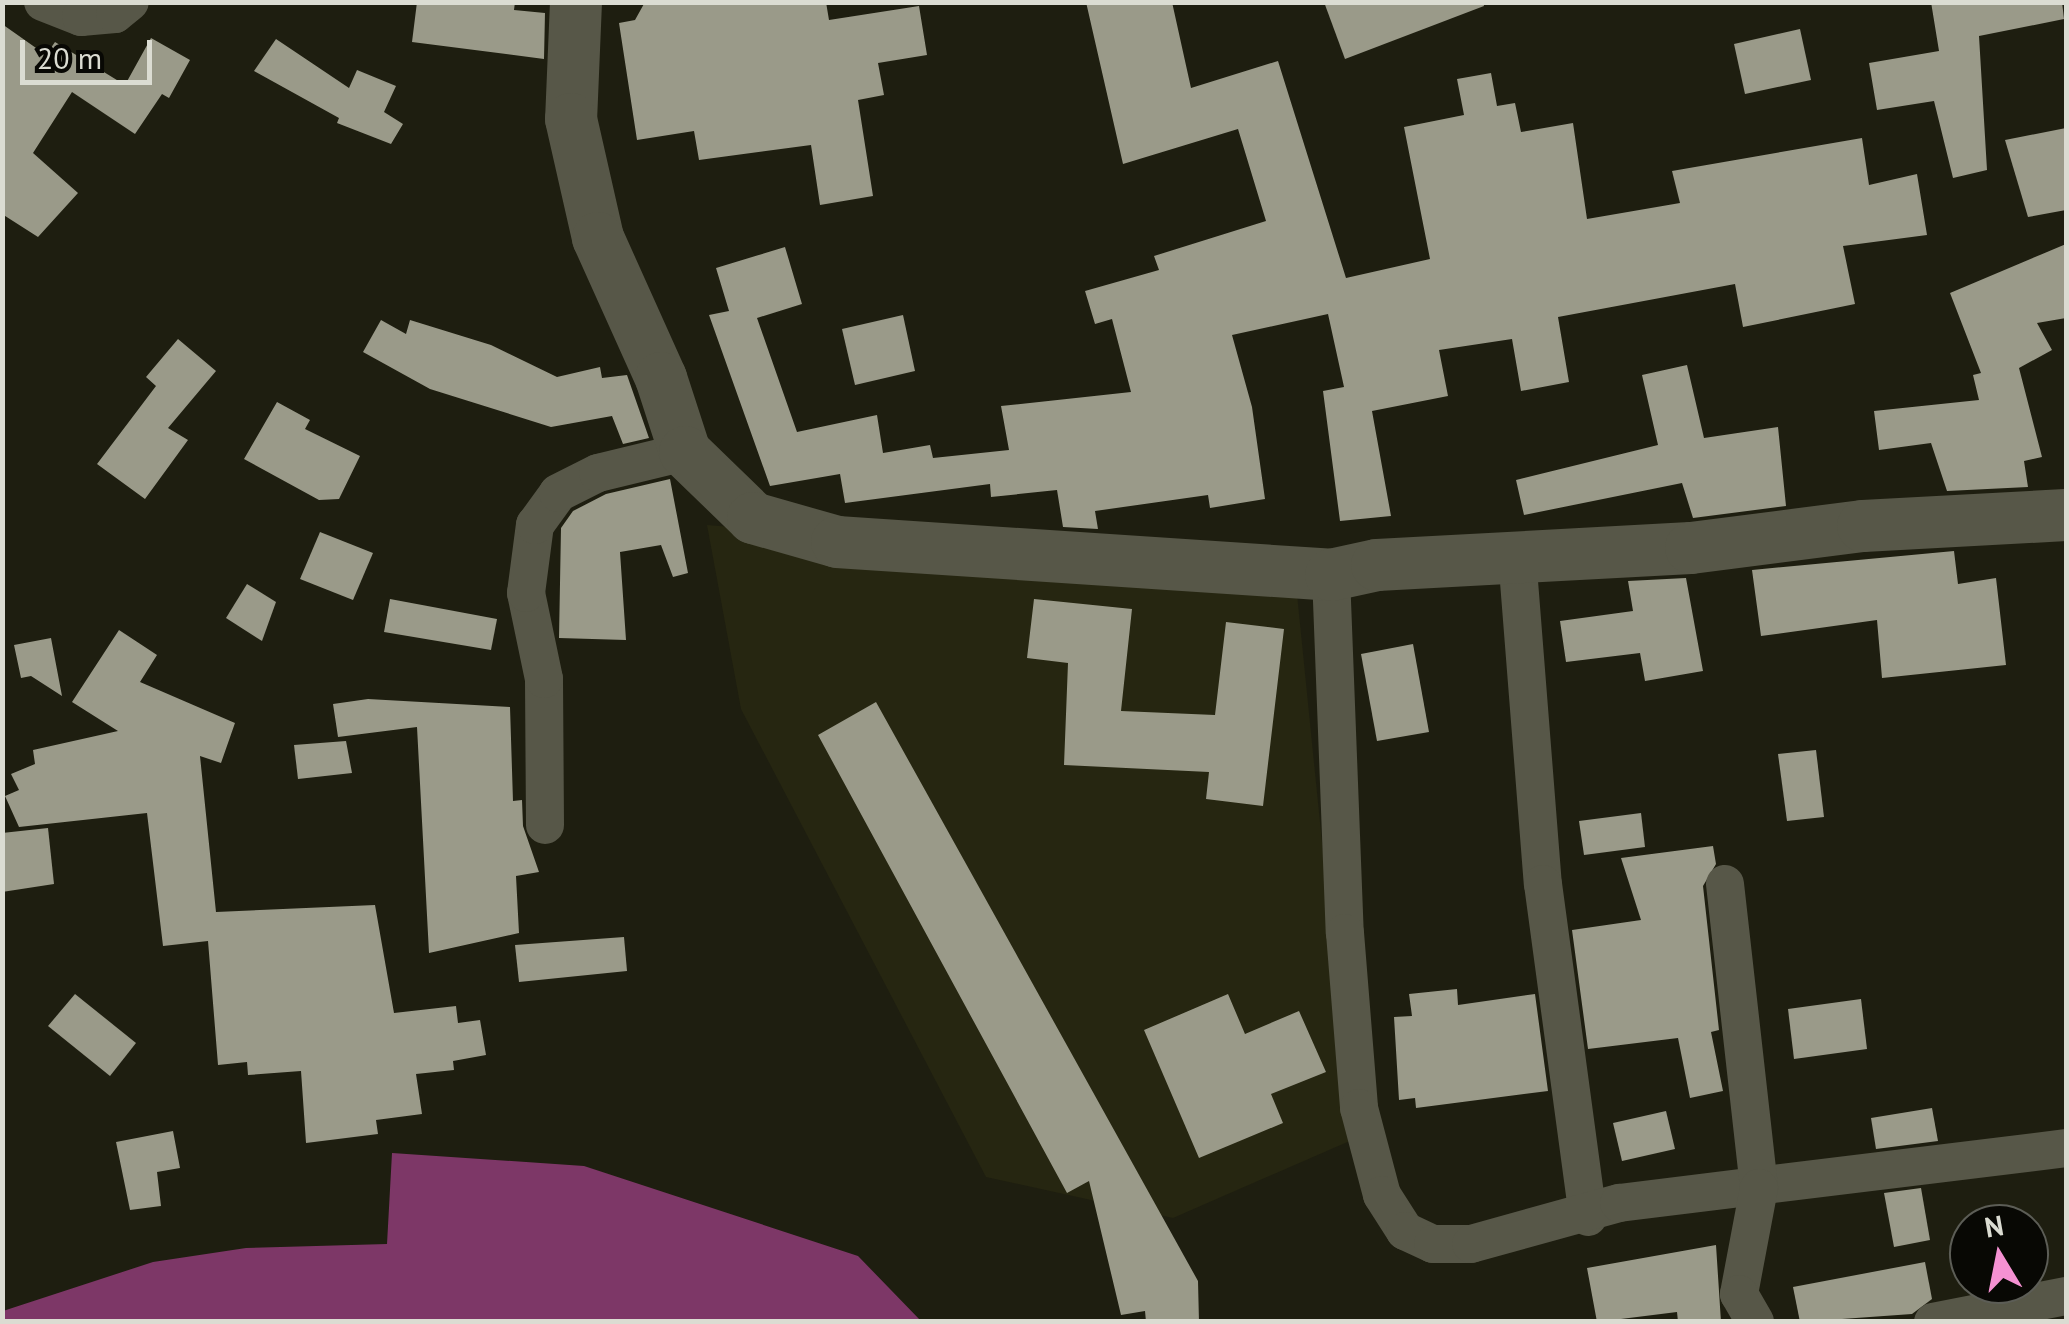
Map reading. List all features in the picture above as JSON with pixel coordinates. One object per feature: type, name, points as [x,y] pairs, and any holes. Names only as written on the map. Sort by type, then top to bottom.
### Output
[{"type":"street","points":[[43,2],[81,17],[115,14],[130,2]]},
{"type":"street","points":[[576,2],[571,119],[598,238],[662,378],[685,452],[753,518],[838,542],[1331,575],[1377,565],[2066,515]]},
{"type":"street","points":[[545,825],[544,679],[526,594],[535,525],[558,493],[572,486],[685,452]]},
{"type":"street","points":[[1517,556],[1543,884],[1588,1217]]},
{"type":"street","points":[[1331,575],[1346,952],[1364,1144],[1382,1195],[1404,1231],[1433,1244],[1499,1240],[1588,1217],[1619,1203],[2066,1148]]},
{"type":"street","points":[[1725,884],[1759,1188],[1740,1294],[1755,1322]]},
{"type":"street","points":[[1933,1322],[2066,1296]]},
{"type":"shaded area","points":[[707,525],[1295,574],[1352,1140],[1173,1218],[986,1177],[741,709]]},
{"type":"shaded area","points":[[392,1153],[584,1166],[858,1256],[921,1321],[3,1321],[3,1311],[153,1262],[246,1248],[387,1244]]},
{"type":"building","points":[[417,2],[515,2],[514,10],[545,13],[544,59],[412,42]]},
{"type":"building","points":[[645,2],[826,2],[829,20],[919,6],[927,55],[878,63],[884,95],[858,100],[873,196],[820,205],[811,145],[699,160],[694,131],[637,140],[619,23],[635,20]]},
{"type":"building","points":[[1086,2],[1172,2],[1191,88],[1278,61],[1346,278],[1430,259],[1404,127],[1464,115],[1457,79],[1491,73],[1497,106],[1515,103],[1521,132],[1573,123],[1587,219],[1680,203],[1672,171],[1862,138],[1869,185],[1917,174],[1927,235],[1843,246],[1855,304],[1743,327],[1735,284],[1558,317],[1569,382],[1521,391],[1512,339],[1439,350],[1448,396],[1372,411],[1391,516],[1340,521],[1323,391],[1344,387],[1328,314],[1232,335],[1252,407],[1265,499],[1210,508],[1208,495],[1095,511],[1098,529],[1063,527],[1057,490],[991,497],[990,484],[845,503],[840,474],[770,486],[709,315],[729,311],[716,268],[785,247],[802,304],[757,318],[797,432],[877,415],[883,453],[930,445],[933,458],[1009,450],[1001,406],[1131,392],[1112,319],[1095,324],[1085,291],[1159,270],[1154,256],[1266,221],[1238,129],[1123,164]]},
{"type":"building","points":[[1324,2],[1483,2],[1484,6],[1345,59]]},
{"type":"building","points":[[1931,2],[2062,2],[2064,19],[1979,36],[1987,170],[1953,178],[1934,101],[1877,110],[1869,63],[1939,51]]},
{"type":"building","points":[[2,24],[46,55],[55,42],[125,85],[151,38],[190,60],[169,98],[162,94],[135,134],[72,92],[33,153],[78,193],[38,237],[2,214]]},
{"type":"building","points":[[1800,29],[1811,80],[1745,94],[1734,44]]},
{"type":"building","points":[[276,39],[349,88],[357,70],[396,86],[384,112],[403,124],[391,144],[337,123],[339,118],[254,71]]},
{"type":"building","points":[[2066,128],[2066,210],[2028,217],[2005,140]]},
{"type":"building","points":[[2066,244],[2066,318],[2037,323],[2052,350],[2019,368],[2042,457],[2024,461],[2028,487],[1947,491],[1931,443],[1879,450],[1874,411],[1979,400],[1973,375],[1981,373],[1950,293]]},
{"type":"building","points":[[903,315],[915,371],[855,385],[842,329]]},
{"type":"building","points":[[381,320],[406,334],[410,320],[491,345],[557,377],[600,367],[602,378],[627,375],[649,438],[623,444],[612,416],[551,427],[430,389],[363,352]]},
{"type":"building","points":[[178,339],[216,371],[168,428],[188,440],[145,499],[97,464],[156,386],[146,377]]},
{"type":"building","points":[[1687,365],[1704,438],[1778,427],[1786,506],[1693,518],[1682,483],[1524,515],[1516,480],[1658,445],[1642,375]]},
{"type":"building","points":[[277,402],[310,420],[305,429],[360,456],[339,499],[319,500],[244,459]]},
{"type":"building","points":[[670,479],[688,573],[673,577],[661,545],[620,552],[626,640],[559,638],[561,528],[573,511],[606,494]]},
{"type":"building","points":[[320,532],[373,553],[353,600],[300,579]]},
{"type":"building","points":[[1954,551],[1958,584],[1996,578],[2006,665],[1882,678],[1877,620],[1761,636],[1752,570]]},
{"type":"building","points":[[1686,578],[1703,671],[1645,681],[1640,653],[1566,662],[1560,621],[1633,611],[1628,581]]},
{"type":"building","points":[[247,584],[276,602],[262,641],[226,618]]},
{"type":"building","points":[[390,599],[497,619],[491,650],[384,632]]},
{"type":"building","points":[[1034,599],[1132,609],[1121,711],[1215,715],[1226,622],[1284,629],[1263,806],[1206,799],[1209,772],[1064,765],[1068,663],[1027,658]]},
{"type":"building","points":[[119,630],[157,655],[140,682],[235,723],[221,763],[200,756],[216,912],[375,905],[394,1013],[456,1006],[458,1023],[480,1020],[486,1055],[453,1061],[454,1070],[416,1074],[422,1114],[376,1120],[378,1134],[306,1143],[301,1071],[248,1075],[247,1062],[218,1065],[208,941],[163,946],[147,813],[19,827],[5,796],[19,790],[11,774],[35,764],[33,750],[118,731],[72,702]]},
{"type":"building","points":[[51,638],[62,696],[31,676],[21,678],[14,645]]},
{"type":"building","points":[[1413,644],[1429,732],[1377,741],[1361,654]]},
{"type":"building","points":[[368,699],[510,707],[513,801],[522,800],[523,826],[539,872],[516,876],[519,933],[429,953],[417,727],[338,737],[333,704]]},
{"type":"building","points":[[876,702],[1198,1281],[1199,1322],[1146,1322],[1145,1311],[1121,1315],[1089,1181],[1067,1193],[818,735]]},
{"type":"building","points":[[346,741],[352,773],[298,779],[294,745]]},
{"type":"building","points":[[1816,750],[1824,817],[1787,821],[1778,754]]},
{"type":"building","points":[[1641,813],[1645,847],[1584,855],[1579,821]]},
{"type":"building","points":[[48,828],[54,884],[2,892],[2,833]]},
{"type":"building","points":[[1713,846],[1716,864],[1703,886],[1719,1030],[1711,1032],[1723,1091],[1690,1098],[1678,1038],[1588,1049],[1572,930],[1641,920],[1621,858]]},
{"type":"building","points":[[624,937],[627,971],[519,982],[515,945]]},
{"type":"building","points":[[1457,989],[1458,1005],[1535,994],[1548,1091],[1416,1108],[1415,1098],[1399,1100],[1394,1017],[1412,1016],[1409,994]]},
{"type":"building","points":[[75,994],[136,1043],[110,1076],[48,1026]]},
{"type":"building","points":[[1228,994],[1245,1034],[1299,1011],[1326,1072],[1271,1094],[1283,1123],[1199,1158],[1144,1030]]},
{"type":"building","points":[[1861,999],[1867,1049],[1794,1059],[1788,1009]]},
{"type":"building","points":[[1932,1108],[1938,1141],[1876,1149],[1871,1118]]},
{"type":"building","points":[[1666,1111],[1675,1149],[1622,1161],[1613,1123]]},
{"type":"building","points":[[173,1131],[180,1168],[157,1172],[161,1206],[130,1210],[116,1142]]},
{"type":"building","points":[[1921,1188],[1930,1240],[1894,1247],[1884,1193]]},
{"type":"building","points":[[1716,1245],[1721,1322],[1678,1322],[1677,1312],[1597,1322],[1587,1268]]},
{"type":"building","points":[[1925,1262],[1932,1299],[1912,1314],[1800,1322],[1793,1287]]}]
